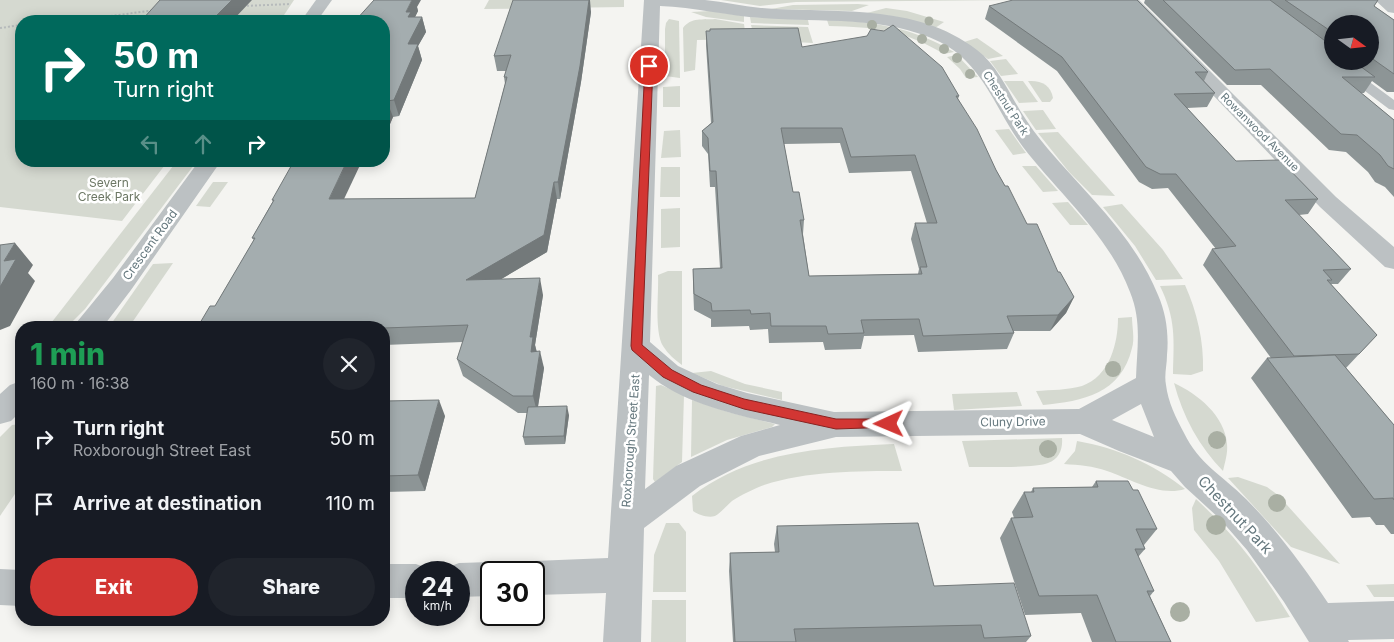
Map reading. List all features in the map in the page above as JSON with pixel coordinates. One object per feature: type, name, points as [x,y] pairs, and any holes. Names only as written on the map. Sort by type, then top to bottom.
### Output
[{"type":"street","points":[[313,15],[324,0]]},
{"type":"street","name":"Roxborough Street East","points":[[622,642],[626,522],[652,0]]},
{"type":"street","name":"Chestnut Park","points":[[652,0],[688,2],[764,13],[830,15],[884,20],[927,31],[960,46],[981,64],[1016,120],[1039,152],[1112,237],[1131,264],[1151,311],[1154,332],[1151,384],[1164,423],[1182,460],[1231,508],[1271,553],[1324,632]]},
{"type":"street","name":"Rowanwood Avenue","points":[[1130,0],[1328,202],[1394,261]]},
{"type":"street","points":[[1383,0],[1394,8]]},
{"type":"street","name":"Crescent Road","points":[[92,321],[122,284],[206,167]]},
{"type":"street","name":"Cluny Drive","points":[[636,346],[667,374],[697,389],[744,404],[836,424],[1083,421],[1130,442],[1182,460]]},
{"type":"street","points":[[1083,421],[1151,384]]},
{"type":"street","points":[[0,412],[15,398]]},
{"type":"street","name":"Cluny Drive","points":[[626,522],[688,476],[752,445],[836,424]]},
{"type":"street","points":[[545,578],[624,575]]},
{"type":"street","points":[[390,581],[405,580]]},
{"type":"street","points":[[0,587],[15,588]]},
{"type":"street","points":[[1324,632],[1394,620]]},
{"type":"lane","points":[[1345,70],[1394,106]]},
{"type":"path","points":[[240,6],[295,4]]},
{"type":"path","points":[[119,15],[156,10]]},
{"type":"path","points":[[0,28],[15,26]]},
{"type":"green space","name":"Severn Creek Park","points":[[0,0],[294,0],[284,15],[15,15],[15,167],[163,167],[122,221],[0,207]]},
{"type":"green space","points":[[489,0],[624,0],[624,7],[484,9]]},
{"type":"green space","points":[[721,0],[1028,0],[796,2],[760,6]]},
{"type":"green space","points":[[793,5],[869,5],[852,11],[771,9]]},
{"type":"green space","points":[[886,8],[907,11],[944,22],[935,28],[897,17],[867,13]]},
{"type":"green space","points":[[710,11],[744,16],[744,22],[706,17],[691,12]]},
{"type":"green space","points":[[750,17],[808,20],[809,25],[751,23]]},
{"type":"green space","points":[[669,19],[679,21],[680,78],[665,76],[665,29]]},
{"type":"green space","points":[[715,19],[744,24],[746,39],[697,40],[695,70],[684,72],[683,28],[686,24],[693,21]]},
{"type":"green space","points":[[827,20],[861,22],[893,27],[924,37],[954,52],[944,54],[916,40],[889,31],[861,27],[829,26]]},
{"type":"green space","points":[[751,25],[808,27],[813,43],[755,40]]},
{"type":"green space","points":[[977,38],[1003,56],[988,59],[964,42]]},
{"type":"green space","points":[[957,55],[978,77],[966,78],[960,69],[947,57]]},
{"type":"green space","points":[[1006,59],[1018,74],[1001,76],[990,61]]},
{"type":"green space","points":[[1004,81],[1023,81],[1038,102],[1019,103]]},
{"type":"green space","points":[[1028,81],[1037,81],[1045,84],[1052,93],[1053,98],[1050,102],[1042,102]]},
{"type":"green space","points":[[680,86],[680,107],[663,107],[663,87]]},
{"type":"green space","points":[[1043,110],[1056,129],[1036,130],[1023,111]]},
{"type":"green space","points":[[1009,129],[1026,153],[1013,155],[995,130]]},
{"type":"green space","points":[[680,130],[681,157],[661,158],[664,131]]},
{"type":"green space","points":[[1058,132],[1115,196],[1092,195],[1069,172],[1038,133]]},
{"type":"green space","points":[[1022,166],[1036,166],[1058,191],[1043,192]]},
{"type":"green space","points":[[172,167],[192,167],[85,309],[73,321],[53,321]]},
{"type":"green space","points":[[661,167],[680,167],[680,197],[660,197]]},
{"type":"green space","points":[[213,182],[228,182],[210,207],[196,206]]},
{"type":"green space","points":[[1068,202],[1088,225],[1070,225],[1052,203]]},
{"type":"green space","points":[[1122,204],[1163,250],[1183,279],[1156,280],[1135,246],[1103,207]]},
{"type":"green space","points":[[680,208],[680,247],[661,248],[661,209]]},
{"type":"green space","points":[[173,263],[133,321],[113,321],[153,264]]},
{"type":"green space","points":[[668,271],[682,271],[682,365],[665,349],[660,339],[658,275]]},
{"type":"green space","points":[[1185,285],[1196,316],[1202,349],[1203,371],[1191,375],[1173,374],[1173,329],[1169,309],[1160,286]]},
{"type":"green space","points":[[1132,317],[1132,348],[1127,363],[1119,376],[1110,385],[1086,397],[1043,405],[1036,391],[1082,386],[1099,375],[1106,367],[1114,348],[1118,318]]},
{"type":"green space","points":[[711,371],[745,384],[782,392],[782,400],[723,386],[692,373]]},
{"type":"green space","points":[[1174,383],[1192,393],[1216,415],[1225,434],[1227,447],[1223,471],[1199,441],[1182,408]]},
{"type":"green space","points":[[661,385],[684,395],[682,462],[655,482],[653,479],[656,386]]},
{"type":"green space","points":[[1017,392],[1022,406],[954,410],[952,394]]},
{"type":"green space","points":[[692,400],[728,412],[775,424],[772,427],[727,440],[691,457]]},
{"type":"green space","points":[[12,425],[15,425],[15,494],[0,516],[0,437]]},
{"type":"green space","points":[[1062,438],[1060,453],[1052,461],[1042,465],[1010,467],[969,467],[962,441]]},
{"type":"green space","points":[[1077,441],[1120,452],[1134,458],[1147,464],[1185,489],[1165,491],[1155,489],[1102,469],[1064,464],[1075,451]]},
{"type":"green space","points":[[894,444],[902,471],[815,474],[780,480],[748,492],[732,501],[715,516],[704,516],[693,511],[692,496],[714,481],[738,469],[788,454],[841,447]]},
{"type":"green space","points":[[1238,477],[1267,487],[1278,495],[1340,564],[1291,547],[1228,478]]},
{"type":"green space","points":[[1196,499],[1247,554],[1290,617],[1256,622],[1219,561],[1194,530],[1192,508]]},
{"type":"green space","points":[[666,523],[679,523],[686,532],[686,592],[653,592],[654,555]]},
{"type":"green space","points":[[1394,584],[1394,597],[1374,597],[1366,585]]},
{"type":"green space","points":[[652,600],[686,600],[686,642],[651,642]]},
{"type":"building","points":[[160,0],[232,0],[217,15],[146,15]]},
{"type":"building","points":[[374,0],[412,0],[406,12],[411,12],[408,17],[422,17],[408,44],[418,44],[394,100],[390,101],[390,15],[360,15]]},
{"type":"building","points":[[513,0],[589,0],[580,66],[558,182],[554,182],[544,235],[466,280],[540,278],[530,337],[533,337],[531,352],[540,351],[533,396],[513,396],[457,359],[468,325],[390,328],[390,321],[201,321],[210,306],[215,306],[255,238],[252,238],[291,167],[344,167],[329,199],[475,198],[511,55],[494,56]]},
{"type":"building","points":[[1013,0],[1137,0],[1208,72],[1195,72],[1215,93],[1174,94],[1236,161],[1280,160],[1318,199],[1285,200],[1351,269],[1323,270],[1332,280],[1327,280],[1377,335],[1359,354],[1294,356],[1212,249],[1236,246],[1176,174],[1160,174],[1146,167],[1062,57],[989,6]]},
{"type":"building","points":[[1163,0],[1270,0],[1324,40],[1324,70],[1365,70],[1375,77],[1342,77],[1394,120],[1394,169],[1388,166],[1380,155],[1357,135],[1341,134],[1270,69],[1235,70]]},
{"type":"building","points":[[1285,0],[1378,0],[1374,6],[1394,20],[1394,74],[1379,63],[1379,15],[1324,15],[1324,27]]},
{"type":"building","points":[[893,25],[942,67],[959,96],[956,96],[977,129],[1005,186],[1008,186],[1027,224],[1037,224],[1058,272],[1060,272],[1074,297],[1058,315],[1007,316],[1014,333],[923,336],[919,319],[861,320],[864,333],[828,334],[826,326],[771,326],[770,313],[751,314],[750,310],[712,311],[711,303],[694,294],[693,269],[722,268],[716,171],[710,171],[708,138],[702,131],[713,122],[706,31],[710,31],[710,29],[798,28],[802,47],[867,36],[871,29],[884,31]],"holes":[[[781,128],[842,128],[851,157],[915,155],[937,223],[915,223],[927,267],[920,267],[922,274],[809,276],[800,220],[804,220],[799,192],[793,192]]]},
{"type":"building","points":[[15,243],[4,261],[16,259],[0,287],[0,245]]},
{"type":"building","points":[[1335,355],[1394,425],[1394,500],[1393,498],[1374,499],[1267,358]]},
{"type":"building","points":[[439,400],[418,475],[390,476],[390,401]]},
{"type":"building","points":[[567,406],[564,436],[523,437],[528,407]]},
{"type":"building","points":[[1096,481],[1128,481],[1133,490],[1138,490],[1157,529],[1136,529],[1145,549],[1135,549],[1154,591],[1147,591],[1171,642],[1116,642],[1097,595],[1039,596],[1011,518],[1033,517],[1024,492],[1034,492],[1033,488],[1098,487]]},
{"type":"building","points":[[918,523],[934,586],[1014,583],[1031,636],[984,638],[981,625],[794,629],[796,642],[735,642],[730,553],[779,552],[777,526]]},
{"type":"route","points":[[649,66],[636,346],[667,374],[697,389],[744,404],[836,424],[889,424]]}]
